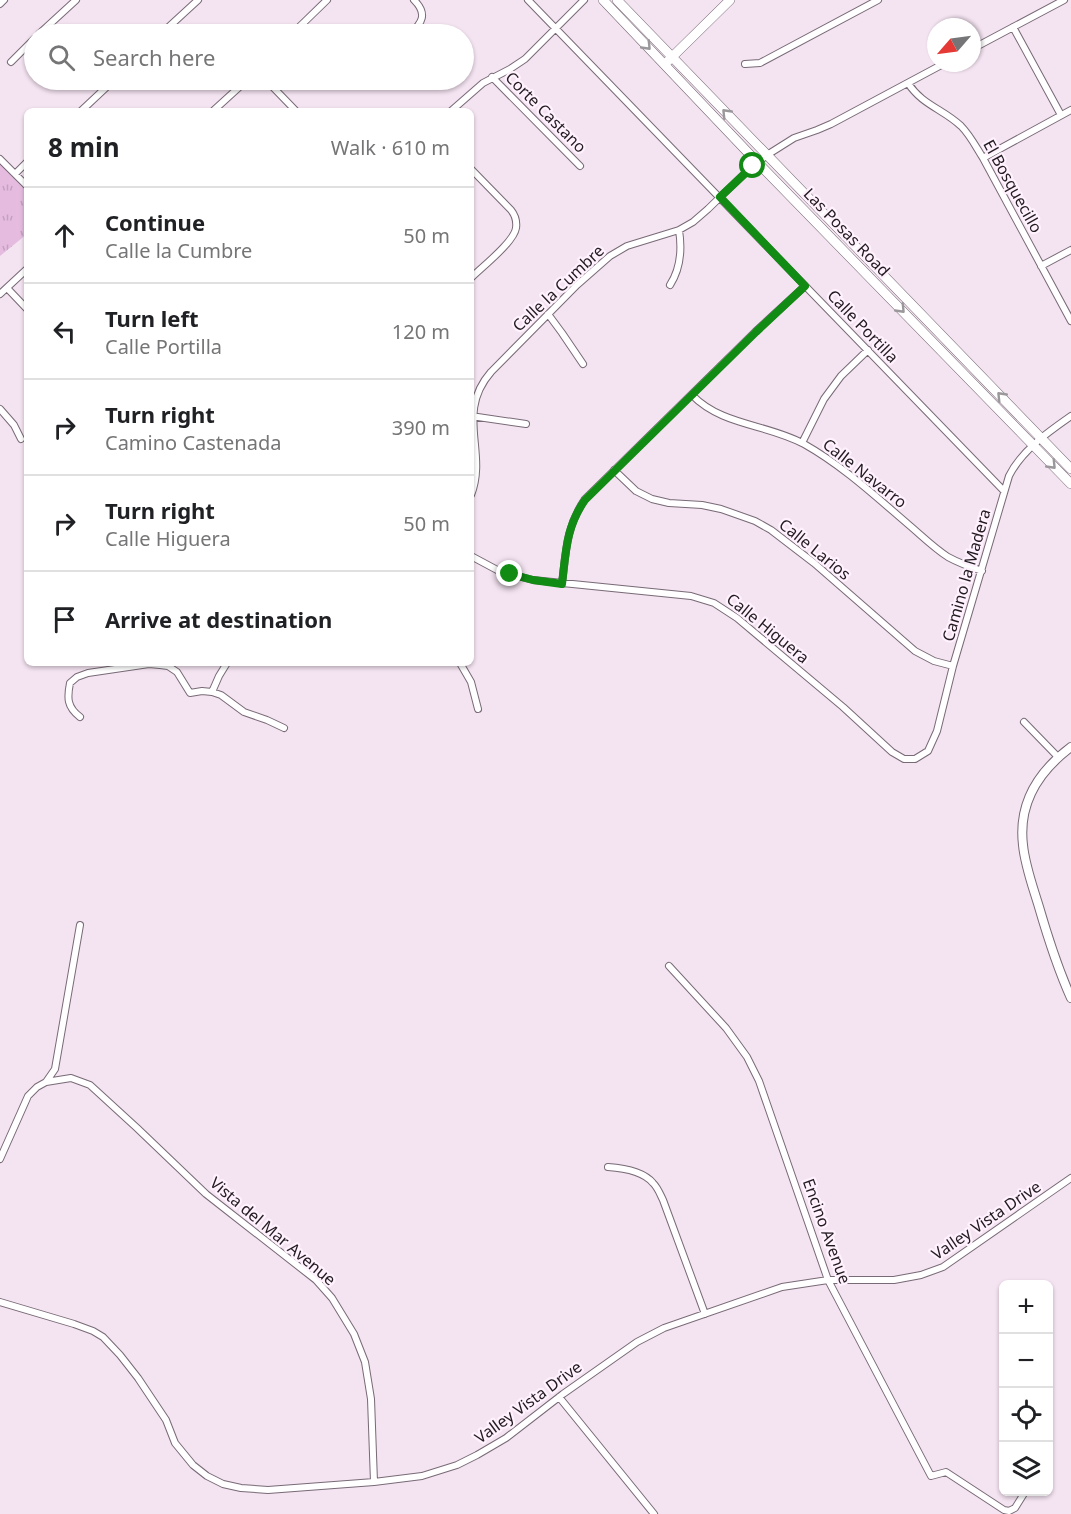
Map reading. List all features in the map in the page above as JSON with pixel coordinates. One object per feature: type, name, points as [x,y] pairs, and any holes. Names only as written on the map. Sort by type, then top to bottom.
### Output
[{"type":"main road","name":"Las Posas Road","points":[[603,0],[757,162],[1038,442],[1071,469]]},
{"type":"main road","name":"Las Posas Road","points":[[617,0],[1038,442],[1071,484]]},
{"type":"main road","points":[[664,65],[730,0]]},
{"type":"street","points":[[0,4],[4,0]]},
{"type":"street","points":[[50,24],[76,0]]},
{"type":"street","points":[[172,24],[198,0]]},
{"type":"street","points":[[302,24],[327,0]]},
{"type":"street","points":[[414,0],[421,9],[420,24]]},
{"type":"street","name":"Calle Portilla","points":[[528,0],[1004,491]]},
{"type":"street","points":[[474,90],[525,59],[584,0]]},
{"type":"street","points":[[745,64],[760,63],[878,0]]},
{"type":"street","points":[[981,44],[1064,0]]},
{"type":"street","points":[[1013,27],[1061,115]]},
{"type":"street","points":[[11,62],[24,49]]},
{"type":"street","name":"Calle la Cumbre","points":[[474,407],[477,394],[486,377],[598,266],[619,250],[679,230],[693,222],[767,155],[794,138],[824,127],[928,72]]},
{"type":"street","name":"Corte Castano","points":[[492,77],[580,166]]},
{"type":"street","name":"El Bosquecillo","points":[[908,83],[918,97],[961,126],[971,139],[1071,321]]},
{"type":"street","points":[[84,108],[103,90]]},
{"type":"street","points":[[216,108],[236,90]]},
{"type":"street","points":[[276,90],[293,108]]},
{"type":"street","points":[[454,108],[474,90]]},
{"type":"street","points":[[983,158],[1071,110]]},
{"type":"street","points":[[0,159],[24,183]]},
{"type":"street","points":[[15,174],[24,165]]},
{"type":"street","points":[[474,172],[511,210],[517,225],[510,240],[474,275]]},
{"type":"street","points":[[670,285],[676,277],[680,255],[679,230]]},
{"type":"street","points":[[1041,266],[1071,250]]},
{"type":"street","points":[[0,294],[24,272]]},
{"type":"street","points":[[562,584],[566,546],[574,517],[585,500],[805,286]]},
{"type":"street","points":[[7,288],[24,306]]},
{"type":"street","points":[[548,314],[583,363]]},
{"type":"street","points":[[802,443],[824,399],[841,376],[868,350]]},
{"type":"street","name":"Calle Navarro","points":[[692,395],[717,414],[780,433],[802,443],[859,482],[946,556],[982,571]]},
{"type":"street","points":[[0,409],[14,425],[21,439]]},
{"type":"street","points":[[474,416],[526,424]]},
{"type":"street","name":"Camino la Madera","points":[[915,759],[925,754],[931,747],[1004,491],[1013,468],[1022,456],[1071,416]]},
{"type":"street","name":"Calle la Cumbre","points":[[474,443],[477,468],[474,487]]},
{"type":"street","name":"Calle Larios","points":[[614,470],[636,491],[652,499],[721,509],[738,514],[771,530],[814,563],[915,651],[934,661],[953,666]]},
{"type":"street","name":"Calle Higuera","points":[[474,558],[490,567],[533,580],[691,596],[714,603],[746,625],[892,752],[904,759],[915,759]]},
{"type":"street","points":[[80,717],[71,710],[68,696],[70,683],[77,676],[135,666]]},
{"type":"street","points":[[168,666],[177,672],[190,693],[202,691],[221,695],[244,712],[284,728]]},
{"type":"street","points":[[212,692],[225,666]]},
{"type":"street","points":[[462,666],[471,682],[478,709]]},
{"type":"street","points":[[1024,722],[1058,757]]},
{"type":"street","points":[[1071,747],[1045,771],[1032,792],[1024,818],[1022,840],[1051,947],[1071,999]]},
{"type":"street","points":[[0,1159],[28,1096],[46,1082],[54,1069],[80,925]]},
{"type":"street","name":"Encino Avenue","points":[[669,966],[726,1028],[747,1057],[759,1081],[828,1280],[931,1476],[946,1472],[1004,1510],[1009,1511],[1015,1508],[1022,1496]]},
{"type":"street","name":"Vista del Mar Avenue","points":[[46,1082],[71,1078],[90,1085],[206,1194],[316,1280],[332,1298],[354,1334],[365,1362],[371,1399],[374,1482]]},
{"type":"street","points":[[608,1167],[642,1174],[655,1185],[663,1200],[705,1314]]},
{"type":"street","name":"Valley Vista Drive","points":[[0,1302],[74,1324],[102,1337],[138,1378],[166,1420],[175,1443],[186,1458],[200,1471],[215,1480],[241,1488],[268,1490],[374,1482],[422,1476],[467,1461],[506,1438],[637,1342],[664,1328],[782,1287],[828,1280],[894,1280],[921,1275],[943,1267],[1071,1178]]},
{"type":"street","points":[[559,1397],[654,1514]]},
{"type":"green space","points":[[0,159],[24,183],[24,236],[0,256]]},
{"type":"route","points":[[510,574],[562,584],[570,526],[590,493],[805,286],[720,197],[753,166]]}]
